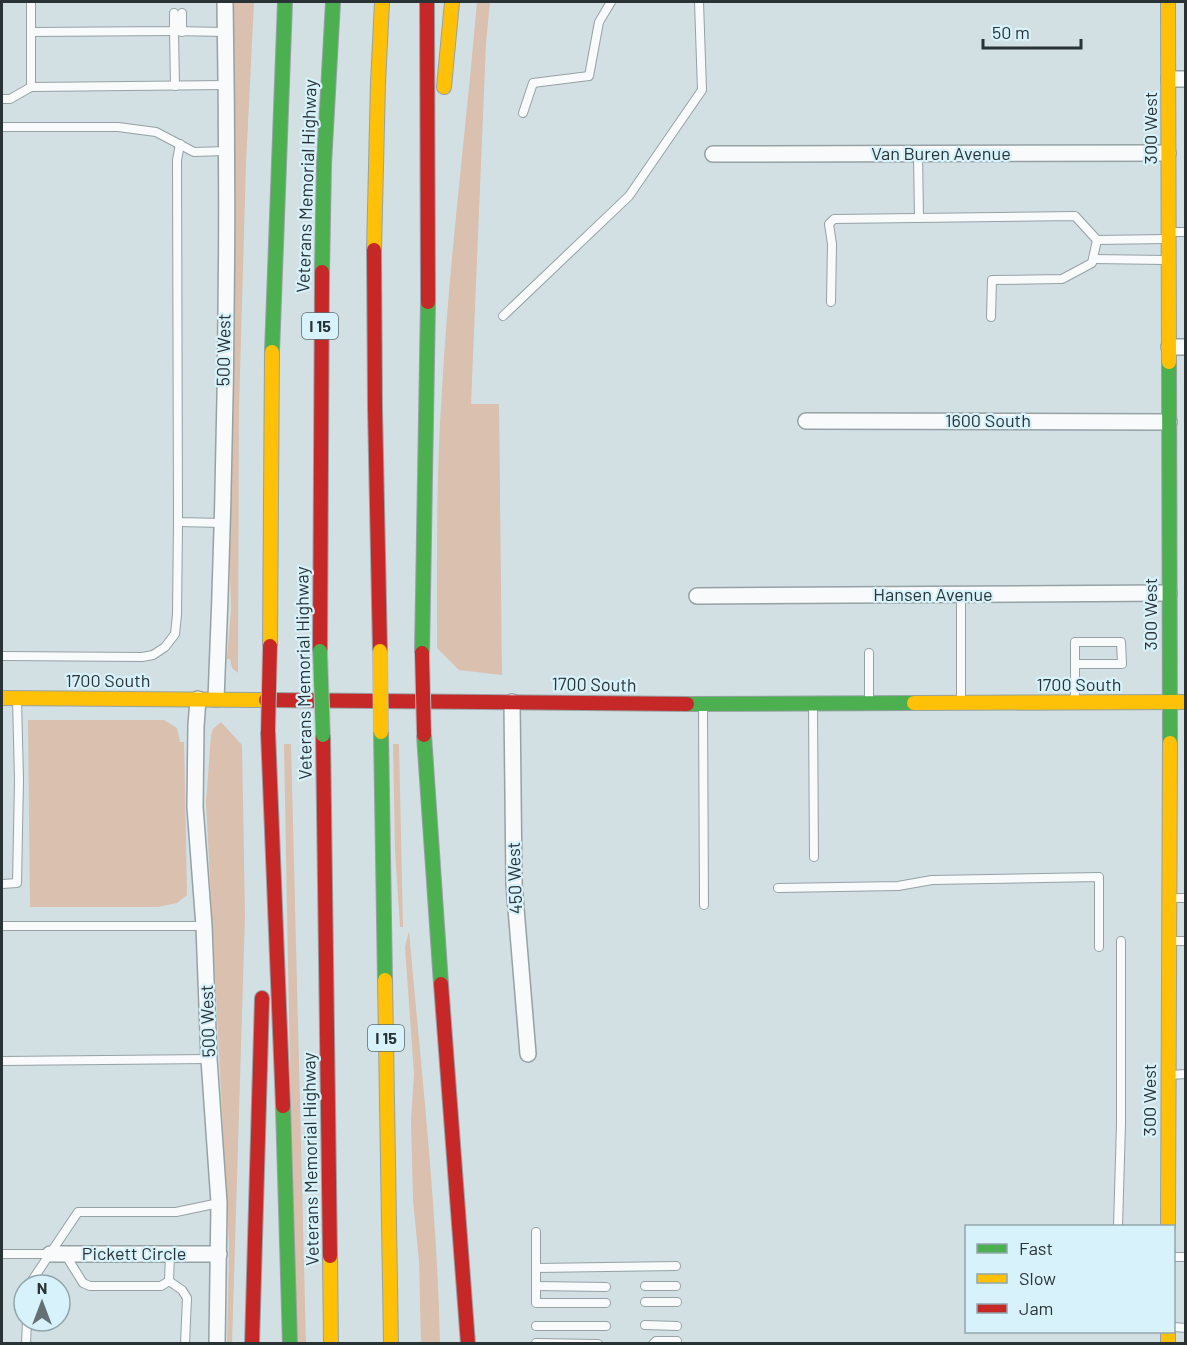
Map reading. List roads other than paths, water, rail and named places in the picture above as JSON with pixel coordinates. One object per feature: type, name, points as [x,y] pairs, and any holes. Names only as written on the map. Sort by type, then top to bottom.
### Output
[{"type":"main road","points":[[263,950],[270,646],[270,395],[285,2]]},
{"type":"main road","name":"Veterans Memorial Highway","points":[[331,1344],[318,395],[325,119],[333,2]]},
{"type":"main road","name":"I 15","points":[[382,2],[378,77],[373,365],[392,1344]]},
{"type":"main road","points":[[427,2],[429,239],[422,652],[424,735],[468,1344]]},
{"type":"main road","points":[[443,96],[452,2]]},
{"type":"main road","name":"300 West","points":[[1168,2],[1169,593],[1173,860],[1169,898],[1168,1225]]},
{"type":"main road","points":[[429,239],[441,120]]},
{"type":"main road","name":"1700 South","points":[[2,698],[703,704],[1185,702]]},
{"type":"main road","points":[[268,732],[288,1230],[290,1344]]},
{"type":"main road","points":[[252,1344],[262,986]]},
{"type":"main road","points":[[452,1147],[452,1320]]},
{"type":"main road","points":[[388,1151],[403,1344]]},
{"type":"street","name":"500 West","points":[[216,699],[223,523],[225,2]]},
{"type":"street","points":[[1169,79],[1185,79]]},
{"type":"street","name":"Van Buren Avenue","points":[[713,154],[1168,153]]},
{"type":"street","points":[[1169,347],[1185,347]]},
{"type":"street","name":"1600 South","points":[[806,421],[1169,422]]},
{"type":"street","name":"Hansen Avenue","points":[[697,596],[1169,593]]},
{"type":"street","name":"500 West","points":[[198,699],[195,807],[219,1203],[217,1344]]},
{"type":"street","name":"450 West","points":[[513,702],[514,884],[528,1054]]},
{"type":"street","name":"Pickett Circle","points":[[57,1254],[219,1254]]},
{"type":"lane","points":[[31,2],[32,87]]},
{"type":"lane","points":[[523,113],[533,83],[589,76],[599,22],[611,2]]},
{"type":"lane","points":[[503,316],[629,196],[702,90],[699,2]]},
{"type":"lane","points":[[175,86],[178,13]]},
{"type":"lane","points":[[31,32],[225,32]]},
{"type":"lane","points":[[2,99],[10,99],[32,87],[226,85]]},
{"type":"lane","points":[[2,127],[118,128],[156,132],[194,152],[226,151]]},
{"type":"lane","points":[[2,656],[142,657],[153,655],[165,647],[175,634],[178,522],[177,160],[180,144]]},
{"type":"lane","points":[[918,154],[919,218]]},
{"type":"lane","points":[[831,302],[832,244],[829,224],[834,219],[1075,216],[1097,240]]},
{"type":"lane","points":[[1097,240],[1185,232]]},
{"type":"lane","points":[[991,317],[992,280],[1062,279],[1092,263],[1097,240]]},
{"type":"lane","points":[[1093,259],[1168,260]]},
{"type":"lane","points":[[178,522],[223,523]]},
{"type":"lane","points":[[961,594],[961,703]]},
{"type":"lane","points":[[1075,664],[1122,664],[1121,642],[1075,642],[1075,664],[1076,703]]},
{"type":"lane","points":[[869,652],[869,703]]},
{"type":"lane","points":[[2,884],[17,884],[19,780],[17,699]]},
{"type":"lane","points":[[703,704],[704,905]]},
{"type":"lane","points":[[813,704],[814,857]]},
{"type":"lane","points":[[778,888],[898,886],[932,880],[1099,877],[1099,947]]},
{"type":"lane","points":[[1169,898],[1185,898]]},
{"type":"lane","points":[[2,926],[204,926]]},
{"type":"lane","points":[[1118,1225],[1121,1124],[1121,941]]},
{"type":"lane","points":[[1169,941],[1185,941]]},
{"type":"lane","points":[[2,1061],[210,1059]]},
{"type":"lane","points":[[1168,1075],[1185,1074]]},
{"type":"lane","points":[[40,1273],[57,1254],[78,1212],[176,1212],[219,1203]]},
{"type":"lane","points":[[536,1232],[536,1303],[606,1303]]},
{"type":"lane","points":[[2,1254],[57,1254],[83,1283],[90,1286],[161,1286],[169,1281]]},
{"type":"lane","points":[[169,1281],[170,1254]]},
{"type":"lane","points":[[536,1268],[676,1266]]},
{"type":"lane","points":[[169,1281],[182,1290],[187,1298],[186,1344]]},
{"type":"lane","points":[[536,1286],[606,1287]]},
{"type":"lane","points":[[645,1286],[676,1286]]},
{"type":"lane","points":[[645,1302],[676,1302]]},
{"type":"lane","points":[[645,1325],[677,1326]]},
{"type":"lane","points":[[536,1326],[606,1326]]},
{"type":"lane","points":[[653,1344],[656,1341],[677,1341]]},
{"type":"lane","points":[[536,1343],[598,1344]]}]
